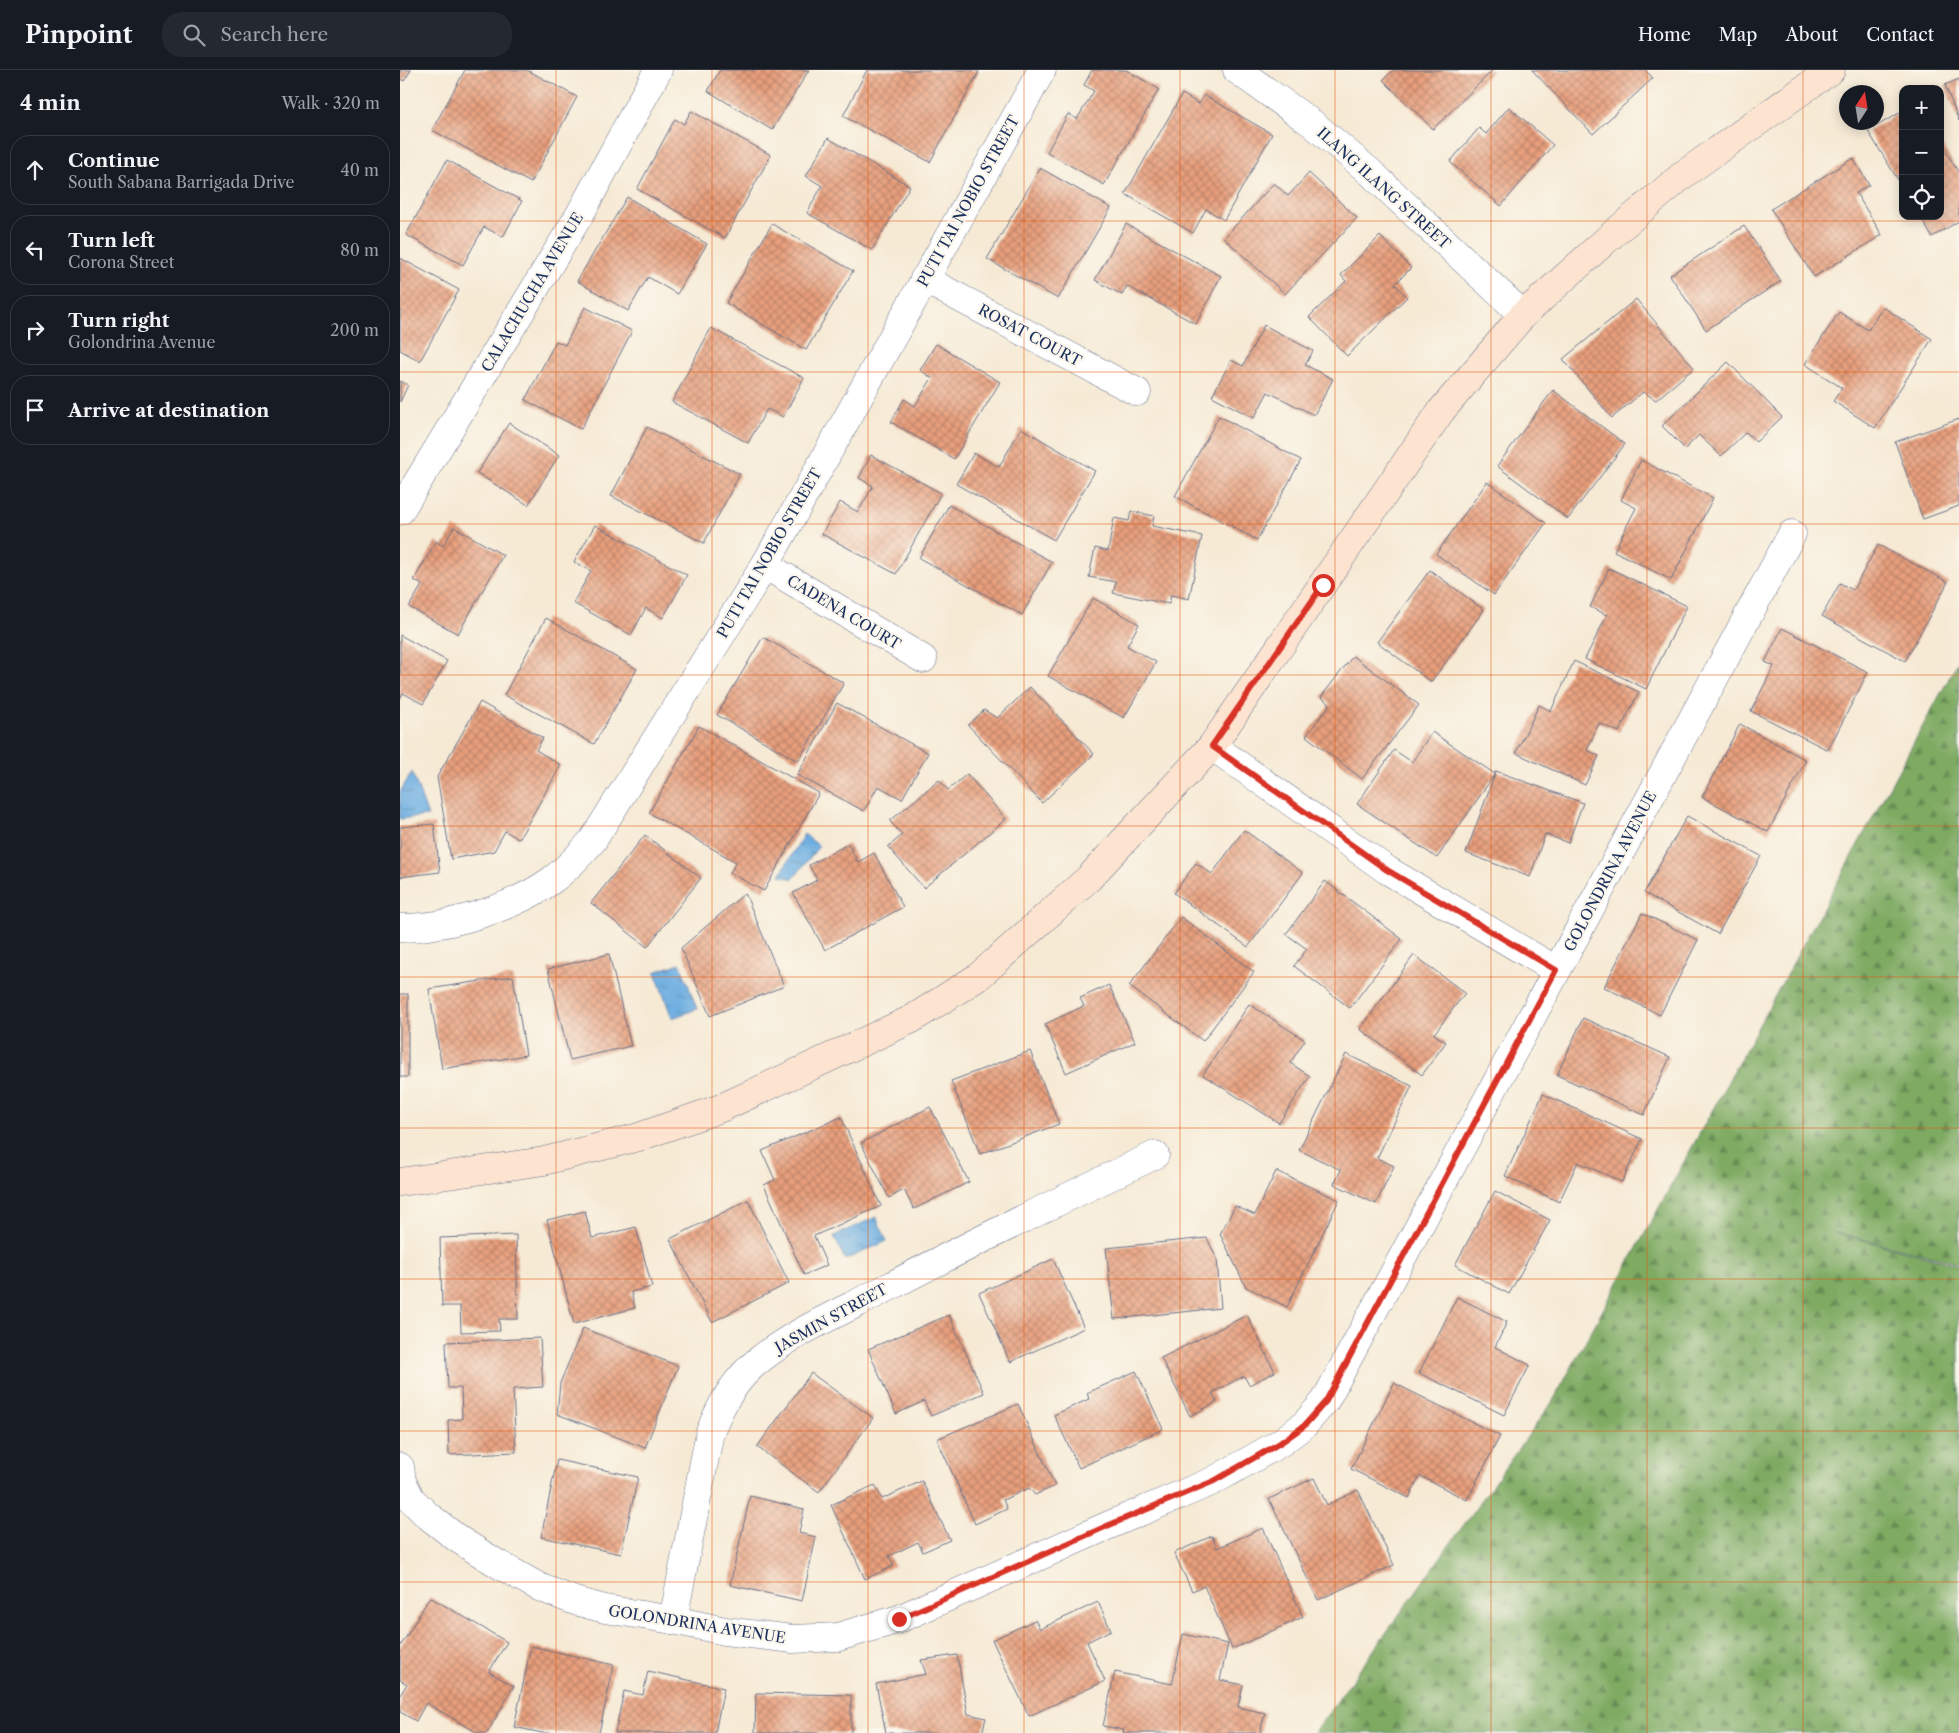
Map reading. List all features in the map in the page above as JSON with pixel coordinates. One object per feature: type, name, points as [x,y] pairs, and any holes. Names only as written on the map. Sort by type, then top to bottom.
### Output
[{"type":"main road","points":[[400,1182],[544,1161],[638,1137],[721,1108],[912,1019],[978,977],[1089,878],[1212,746],[1441,411],[1523,315],[1613,234],[1684,174],[1831,70]]},
{"type":"street","name":"CALACHUCHA AVENUE","points":[[400,511],[580,214],[658,70]]},
{"type":"street","name":"PUTI TAI NOBIO STREET","points":[[400,928],[418,928],[464,919],[514,901],[551,881],[576,860],[593,840],[765,565],[1042,70]]},
{"type":"street","name":"ILANG ILANG STREET","points":[[1237,70],[1313,124],[1370,172],[1523,315]]},
{"type":"street","name":"ROSAT COURT","points":[[924,279],[1137,392]]},
{"type":"street","name":"GOLONDRINA AVENUE","points":[[400,1466],[402,1481],[411,1499],[427,1515],[498,1564],[539,1587],[575,1601],[606,1609],[725,1631],[793,1639],[838,1637],[899,1619],[1107,1526],[1214,1481],[1288,1437],[1304,1426],[1326,1401],[1792,534]]},
{"type":"street","name":"CADENA COURT","points":[[765,565],[923,659]]},
{"type":"street","points":[[1212,746],[1387,870],[1556,970]]},
{"type":"street","name":"JASMIN STREET","points":[[673,1620],[710,1432],[718,1409],[756,1362],[794,1336],[972,1242],[1155,1155]]},
{"type":"green space","points":[[1959,660],[1959,1263],[1833,1232],[1959,1265],[1959,1733],[1314,1733],[1553,1401]]},
{"type":"water","points":[[412,772],[428,816],[400,819],[400,792]]},
{"type":"water","points":[[804,834],[819,846],[793,879],[780,875]]},
{"type":"water","points":[[680,963],[697,1009],[672,1018],[655,972]]},
{"type":"water","points":[[876,1217],[887,1241],[845,1260],[834,1236]]},
{"type":"building","points":[[400,70],[411,70],[404,81],[400,79]]},
{"type":"building","points":[[465,70],[527,70],[577,97],[531,183],[432,130]]},
{"type":"building","points":[[720,70],[809,70],[772,130],[708,91]]},
{"type":"building","points":[[867,70],[974,70],[979,72],[930,162],[843,116]]},
{"type":"building","points":[[1092,70],[1126,70],[1159,89],[1104,185],[1047,152],[1068,114],[1077,119],[1094,91],[1084,85]]},
{"type":"building","points":[[1393,70],[1493,70],[1433,129],[1383,80]]},
{"type":"building","points":[[1532,70],[1645,70],[1653,78],[1593,134]]},
{"type":"building","points":[[1959,79],[1959,121],[1945,85]]},
{"type":"building","points":[[1182,94],[1199,104],[1204,95],[1272,134],[1224,220],[1206,209],[1193,233],[1125,194]]},
{"type":"building","points":[[1509,107],[1553,145],[1501,206],[1450,162],[1479,128],[1486,134]]},
{"type":"building","points":[[691,111],[771,155],[725,238],[637,189],[675,119],[684,124]]},
{"type":"building","points":[[1899,113],[1899,181],[1868,131],[1884,130],[1884,122]]},
{"type":"building","points":[[828,138],[910,186],[872,250],[807,213],[822,186],[806,176]]},
{"type":"building","points":[[1944,149],[1959,173],[1959,221],[1932,237],[1922,220],[1944,220]]},
{"type":"building","points":[[1853,158],[1869,185],[1856,193],[1882,235],[1814,277],[1771,209]]},
{"type":"building","points":[[447,160],[522,201],[503,237],[484,227],[463,265],[406,235]]},
{"type":"building","points":[[1040,168],[1111,208],[1058,299],[987,259]]},
{"type":"building","points":[[1309,173],[1357,218],[1285,294],[1224,238],[1274,183],[1288,196]]},
{"type":"building","points":[[627,197],[707,244],[677,294],[648,277],[628,311],[577,281]]},
{"type":"building","points":[[772,224],[853,271],[806,350],[726,303]]},
{"type":"building","points":[[1126,224],[1221,276],[1196,324],[1127,286],[1122,295],[1095,280]]},
{"type":"building","points":[[1744,226],[1781,281],[1706,330],[1670,275]]},
{"type":"building","points":[[1380,236],[1411,268],[1395,284],[1407,297],[1347,356],[1309,317],[1346,281],[1341,275]]},
{"type":"building","points":[[400,258],[459,290],[420,361],[400,350]]},
{"type":"building","points":[[1636,299],[1694,368],[1656,400],[1643,392],[1612,418],[1563,359]]},
{"type":"building","points":[[585,307],[632,331],[581,429],[525,400],[556,341],[565,345]]},
{"type":"building","points":[[1883,307],[1932,339],[1875,428],[1833,401],[1842,388],[1805,364],[1839,312],[1868,330]]},
{"type":"building","points":[[1264,325],[1313,351],[1305,365],[1333,379],[1314,415],[1268,392],[1254,418],[1212,396],[1231,360],[1243,366]]},
{"type":"building","points":[[711,328],[804,378],[783,417],[767,409],[748,443],[672,402]]},
{"type":"building","points":[[936,344],[1000,382],[954,459],[891,422],[904,399],[915,406],[932,378],[920,370]]},
{"type":"building","points":[[1728,362],[1782,417],[1756,442],[1746,432],[1721,456],[1699,435],[1685,449],[1662,426]]},
{"type":"building","points":[[400,381],[408,385],[400,402]]},
{"type":"building","points":[[1553,390],[1625,444],[1568,519],[1497,466]]},
{"type":"building","points":[[1219,416],[1301,460],[1257,540],[1175,496]]},
{"type":"building","points":[[1959,419],[1959,506],[1923,519],[1895,442]]},
{"type":"building","points":[[509,423],[559,455],[528,505],[477,473]]},
{"type":"building","points":[[647,427],[740,474],[704,543],[611,496]]},
{"type":"building","points":[[1021,428],[1095,471],[1054,540],[956,484],[974,453],[999,467]]},
{"type":"building","points":[[871,455],[941,493],[896,574],[822,534],[840,502],[858,512],[873,486],[859,478]]},
{"type":"building","points":[[1641,460],[1713,498],[1671,580],[1614,551],[1636,508],[1621,500]]},
{"type":"building","points":[[1487,482],[1546,523],[1494,595],[1436,554]]},
{"type":"building","points":[[949,505],[1052,562],[1022,615],[919,558]]},
{"type":"building","points":[[1131,511],[1154,516],[1152,526],[1202,536],[1189,599],[1171,595],[1169,604],[1113,593],[1116,582],[1089,577],[1095,548],[1108,551],[1114,518],[1129,521]]},
{"type":"building","points":[[595,525],[687,575],[663,618],[646,608],[631,635],[573,603],[591,571],[574,562]]},
{"type":"building","points":[[454,527],[503,555],[458,634],[409,607],[422,585],[414,580],[436,541],[443,546]]},
{"type":"building","points":[[1878,545],[1948,582],[1905,661],[1822,616],[1840,583],[1853,590]]},
{"type":"building","points":[[1609,568],[1687,606],[1646,689],[1585,659],[1607,615],[1590,607]]},
{"type":"building","points":[[1430,570],[1484,610],[1431,682],[1377,642]]},
{"type":"building","points":[[1093,598],[1139,624],[1127,646],[1156,662],[1124,718],[1048,676]]},
{"type":"building","points":[[546,618],[637,669],[594,744],[504,695]]},
{"type":"building","points":[[1782,628],[1868,672],[1828,750],[1751,711],[1774,666],[1765,662]]},
{"type":"building","points":[[400,635],[447,661],[423,704],[403,693],[400,699]]},
{"type":"building","points":[[763,637],[844,683],[798,761],[717,715]]},
{"type":"building","points":[[1353,656],[1419,705],[1362,779],[1306,736],[1330,704],[1321,697]]},
{"type":"building","points":[[1574,661],[1639,692],[1619,732],[1599,723],[1587,750],[1599,756],[1585,785],[1516,753],[1539,705],[1551,711]]},
{"type":"building","points":[[1030,687],[1094,754],[1042,803],[968,725],[984,710],[997,718]]},
{"type":"building","points":[[480,702],[543,738],[536,750],[561,765],[519,839],[505,831],[494,851],[451,859],[437,777]]},
{"type":"building","points":[[837,703],[928,753],[902,799],[878,786],[864,811],[797,775]]},
{"type":"building","points":[[1740,724],[1806,760],[1768,832],[1702,797]]},
{"type":"building","points":[[699,726],[819,793],[764,891],[730,873],[736,862],[649,813]]},
{"type":"building","points":[[1432,732],[1495,774],[1437,858],[1357,804],[1394,750],[1412,762]]},
{"type":"building","points":[[1496,771],[1583,803],[1568,843],[1545,834],[1530,877],[1466,853]]},
{"type":"building","points":[[967,774],[1006,819],[924,888],[888,847],[902,835],[890,821],[939,780],[948,790]]},
{"type":"building","points":[[1687,816],[1761,856],[1718,934],[1644,893]]},
{"type":"building","points":[[434,824],[440,872],[400,877],[400,827]]},
{"type":"building","points":[[1244,830],[1303,873],[1248,947],[1174,893],[1196,863],[1212,874]]},
{"type":"building","points":[[645,835],[701,878],[647,947],[591,903]]},
{"type":"building","points":[[848,844],[858,862],[874,853],[903,907],[825,950],[793,893],[817,880],[809,865]]},
{"type":"building","points":[[1325,881],[1402,939],[1350,1008],[1294,966],[1307,949],[1286,934]]},
{"type":"building","points":[[745,893],[784,986],[710,1016],[681,948]]},
{"type":"building","points":[[1642,913],[1698,940],[1660,1015],[1604,987]]},
{"type":"building","points":[[1181,917],[1254,972],[1203,1041],[1129,986]]},
{"type":"building","points":[[609,954],[631,1046],[570,1060],[548,969]]},
{"type":"building","points":[[1414,955],[1465,993],[1434,1034],[1446,1042],[1422,1075],[1360,1029]]},
{"type":"building","points":[[513,976],[526,1055],[442,1069],[429,989]]},
{"type":"building","points":[[1109,985],[1135,1042],[1066,1073],[1045,1024],[1084,1006],[1080,998]]},
{"type":"building","points":[[400,994],[408,994],[408,1077],[400,1077]]},
{"type":"building","points":[[1249,1004],[1305,1040],[1290,1063],[1310,1076],[1279,1123],[1203,1075]]},
{"type":"building","points":[[1583,1018],[1670,1057],[1644,1115],[1557,1075]]},
{"type":"building","points":[[1030,1051],[1059,1124],[980,1154],[951,1081]]},
{"type":"building","points":[[1346,1054],[1412,1086],[1377,1158],[1394,1166],[1376,1204],[1334,1184],[1341,1170],[1299,1150]]},
{"type":"building","points":[[1543,1094],[1642,1139],[1622,1182],[1578,1162],[1559,1202],[1505,1176]]},
{"type":"building","points":[[930,1107],[969,1182],[914,1209],[904,1190],[889,1198],[861,1143]]},
{"type":"building","points":[[841,1117],[881,1206],[814,1236],[827,1265],[804,1275],[764,1185],[775,1180],[762,1151]]},
{"type":"building","points":[[1276,1171],[1339,1200],[1287,1307],[1246,1287],[1220,1234],[1235,1206],[1255,1215]]},
{"type":"building","points":[[1495,1191],[1550,1220],[1509,1294],[1455,1265]]},
{"type":"building","points":[[748,1200],[789,1283],[712,1322],[670,1239]]},
{"type":"building","points":[[585,1211],[592,1238],[636,1227],[652,1287],[631,1292],[635,1308],[574,1324],[547,1220]]},
{"type":"building","points":[[516,1235],[518,1319],[499,1319],[500,1331],[461,1332],[460,1306],[442,1306],[440,1238]]},
{"type":"building","points":[[1207,1238],[1217,1259],[1221,1308],[1114,1319],[1106,1248]]},
{"type":"building","points":[[1053,1259],[1084,1328],[1010,1362],[979,1293]]},
{"type":"building","points":[[1457,1297],[1507,1322],[1495,1347],[1530,1365],[1504,1415],[1419,1373]]},
{"type":"building","points":[[949,1315],[984,1393],[931,1416],[924,1401],[896,1414],[868,1349]]},
{"type":"building","points":[[1247,1315],[1275,1372],[1249,1385],[1244,1376],[1212,1393],[1217,1402],[1190,1416],[1161,1358]]},
{"type":"building","points":[[583,1328],[678,1366],[645,1448],[557,1414],[560,1383]]},
{"type":"building","points":[[540,1338],[543,1387],[513,1389],[516,1452],[449,1455],[448,1420],[462,1419],[461,1388],[448,1388],[446,1342]]},
{"type":"building","points":[[1136,1371],[1163,1429],[1079,1468],[1054,1415],[1089,1399],[1087,1393]]},
{"type":"building","points":[[811,1373],[873,1418],[819,1492],[757,1447]]},
{"type":"building","points":[[1394,1383],[1500,1436],[1467,1500],[1420,1476],[1409,1498],[1351,1469]]},
{"type":"building","points":[[1018,1404],[1055,1486],[1035,1495],[1029,1488],[1003,1500],[1007,1509],[975,1524],[937,1439]]},
{"type":"building","points":[[557,1460],[638,1477],[621,1554],[541,1537]]},
{"type":"building","points":[[1314,1478],[1327,1505],[1358,1490],[1394,1565],[1318,1600],[1269,1499]]},
{"type":"building","points":[[922,1481],[950,1540],[923,1552],[918,1542],[889,1556],[894,1566],[865,1579],[831,1505],[875,1485],[882,1499]]},
{"type":"building","points":[[750,1496],[804,1509],[799,1533],[816,1537],[802,1601],[730,1585]]},
{"type":"building","points":[[1263,1528],[1303,1617],[1232,1649],[1204,1586],[1192,1591],[1174,1553],[1212,1536],[1217,1548]]},
{"type":"building","points":[[430,1597],[507,1642],[489,1672],[514,1686],[487,1733],[478,1733],[426,1703],[416,1721],[400,1712],[400,1695],[407,1684],[400,1680],[400,1647]]},
{"type":"building","points":[[1098,1602],[1111,1630],[1087,1642],[1105,1681],[1029,1716],[992,1640],[1035,1620],[1040,1629]]},
{"type":"building","points":[[1183,1634],[1228,1644],[1220,1680],[1243,1685],[1238,1707],[1265,1713],[1260,1733],[1123,1733],[1124,1730],[1103,1726],[1115,1672],[1172,1684]]},
{"type":"building","points":[[531,1646],[614,1665],[599,1733],[542,1733],[514,1727]]},
{"type":"building","points":[[957,1655],[968,1714],[986,1718],[982,1733],[886,1733],[876,1684],[926,1674],[921,1660]]},
{"type":"building","points":[[648,1671],[724,1688],[715,1733],[615,1733],[624,1691],[643,1695]]},
{"type":"building","points":[[756,1693],[851,1695],[851,1733],[755,1733]]},
{"type":"route","points":[[899,1619],[1107,1526],[1214,1481],[1280,1443],[1304,1426],[1326,1401],[1556,970],[1387,870],[1212,746],[1323,585]]}]
